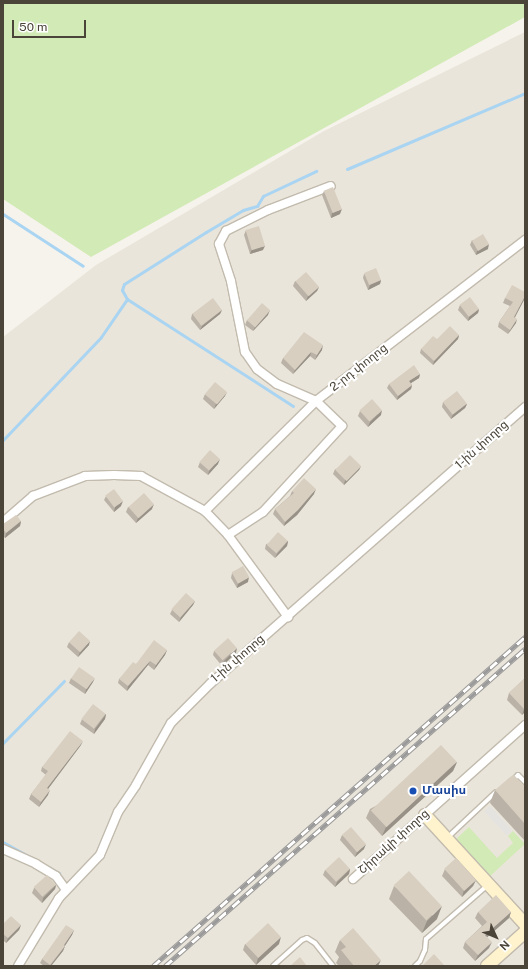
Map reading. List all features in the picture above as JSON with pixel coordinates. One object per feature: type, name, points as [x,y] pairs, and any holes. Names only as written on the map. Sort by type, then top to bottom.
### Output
[{"type":"main road","points":[[424,815],[525,924]]},
{"type":"main road","points":[[487,966],[525,932]]},
{"type":"street","points":[[228,535],[263,512],[342,426],[316,401],[277,384],[257,369],[245,352],[231,281],[219,244],[226,231],[268,210],[331,186]]},
{"type":"street","name":"2-րդ փողոց","points":[[205,511],[316,401],[525,240]]},
{"type":"street","name":"1-ին փողոց","points":[[18,966],[59,898],[100,855],[118,812],[136,785],[171,722],[211,683],[288,617],[525,406]]},
{"type":"street","points":[[3,522],[32,496],[85,476],[141,476],[205,511],[228,535],[288,617]]},
{"type":"street","name":"Շիրակի փողոց","points":[[352,879],[525,725]]},
{"type":"street","points":[[3,849],[36,864],[56,876],[66,890]]},
{"type":"lane","points":[[508,785],[518,775],[525,782]]},
{"type":"lane","points":[[446,839],[502,787]]},
{"type":"lane","points":[[415,966],[420,961],[425,950],[426,939],[488,884]]},
{"type":"lane","points":[[273,966],[302,940],[307,938],[315,943],[333,966]]},
{"type":"shaded area","name":"Մասիս","points":[[525,32],[525,966],[3,966],[3,337],[96,265],[324,131]]},
{"type":"shaded area","points":[[490,806],[513,830],[507,836],[484,811]]},
{"type":"green space","points":[[3,3],[525,3],[525,17],[91,257],[3,199]]},
{"type":"green space","points":[[469,827],[497,858],[513,843],[508,836],[513,831],[525,844],[488,878],[454,841]]},
{"type":"building","points":[[333,187],[342,209],[333,213],[324,191]]},
{"type":"building","points":[[259,226],[265,246],[252,250],[246,230]]},
{"type":"building","points":[[483,234],[489,244],[478,251],[472,241]]},
{"type":"building","points":[[376,268],[381,280],[369,285],[364,273]]},
{"type":"building","points":[[306,272],[319,287],[309,296],[295,281]]},
{"type":"building","points":[[512,285],[525,292],[525,296],[514,317],[517,319],[510,330],[499,322],[513,302],[505,298]]},
{"type":"building","points":[[470,297],[479,309],[469,317],[460,305]]},
{"type":"building","points":[[213,298],[222,310],[201,326],[192,314]]},
{"type":"building","points":[[262,303],[270,310],[255,328],[247,320]]},
{"type":"building","points":[[450,326],[459,335],[434,361],[421,349],[433,336],[437,339]]},
{"type":"building","points":[[304,332],[323,345],[317,355],[311,352],[295,370],[283,358]]},
{"type":"building","points":[[414,365],[420,374],[409,381],[412,385],[398,396],[389,384]]},
{"type":"building","points":[[215,382],[227,392],[217,405],[205,394]]},
{"type":"building","points":[[457,391],[467,404],[453,415],[443,402]]},
{"type":"building","points":[[372,399],[382,410],[369,422],[359,410]]},
{"type":"building","points":[[210,450],[220,459],[209,471],[199,462]]},
{"type":"building","points":[[350,455],[361,466],[346,481],[335,470]]},
{"type":"building","points":[[304,478],[316,489],[298,510],[285,522],[275,509],[294,493],[292,491]]},
{"type":"building","points":[[114,489],[123,501],[114,508],[105,496]]},
{"type":"building","points":[[144,493],[154,504],[138,518],[128,507]]},
{"type":"building","points":[[16,515],[21,521],[6,533],[3,529],[3,524]]},
{"type":"building","points":[[278,532],[288,541],[276,553],[267,545]]},
{"type":"building","points":[[243,566],[249,577],[238,584],[232,572]]},
{"type":"building","points":[[186,593],[195,601],[180,617],[171,609]]},
{"type":"building","points":[[79,631],[90,641],[80,652],[69,642]]},
{"type":"building","points":[[228,638],[237,648],[223,660],[214,651]]},
{"type":"building","points":[[154,640],[167,650],[156,665],[150,661],[128,686],[119,679],[133,662],[136,664]]},
{"type":"building","points":[[79,667],[95,678],[87,689],[71,678]]},
{"type":"building","points":[[525,678],[525,708],[524,709],[509,693]]},
{"type":"building","points":[[93,704],[106,714],[94,729],[81,719]]},
{"type":"building","points":[[70,731],[83,741],[47,788],[50,790],[41,802],[31,794],[48,771],[42,767]]},
{"type":"building","points":[[441,745],[457,762],[386,827],[371,810]]},
{"type":"building","points":[[514,775],[525,787],[525,824],[495,790]]},
{"type":"building","points":[[351,827],[366,844],[357,852],[342,835]]},
{"type":"building","points":[[339,857],[350,869],[336,882],[325,870]]},
{"type":"building","points":[[456,858],[476,880],[464,891],[444,869]]},
{"type":"building","points":[[409,871],[442,906],[426,920],[394,885]]},
{"type":"building","points":[[47,875],[56,885],[42,897],[34,887]]},
{"type":"building","points":[[496,895],[511,912],[485,935],[492,942],[478,955],[465,942],[487,922],[478,912]]},
{"type":"building","points":[[11,916],[21,925],[8,938],[3,934],[3,924]]},
{"type":"building","points":[[268,923],[281,937],[258,958],[245,944]]},
{"type":"building","points":[[66,925],[74,930],[64,945],[65,946],[50,965],[42,959]]},
{"type":"building","points":[[353,928],[381,960],[374,966],[354,966],[341,950],[346,947],[340,940]]},
{"type":"building","points":[[434,954],[445,966],[422,966]]},
{"type":"building","points":[[300,957],[307,966],[290,966]]},
{"type":"waterway","points":[[347,169],[525,93]]},
{"type":"waterway","points":[[293,406],[127,299],[122,290],[124,284],[206,232],[243,210],[257,206],[263,196],[316,171]]},
{"type":"waterway","points":[[3,214],[83,266]]},
{"type":"waterway","points":[[3,440],[101,337],[127,299]]},
{"type":"waterway","points":[[3,743],[64,681]]},
{"type":"waterway","points":[[3,842],[34,859]]},
{"type":"waterway","points":[[46,866],[59,873]]},
{"type":"railway","points":[[153,966],[525,637]]},
{"type":"railway","points":[[165,966],[525,649]]},
{"type":"place","name":"Մասիս","points":[[413,791]]}]
